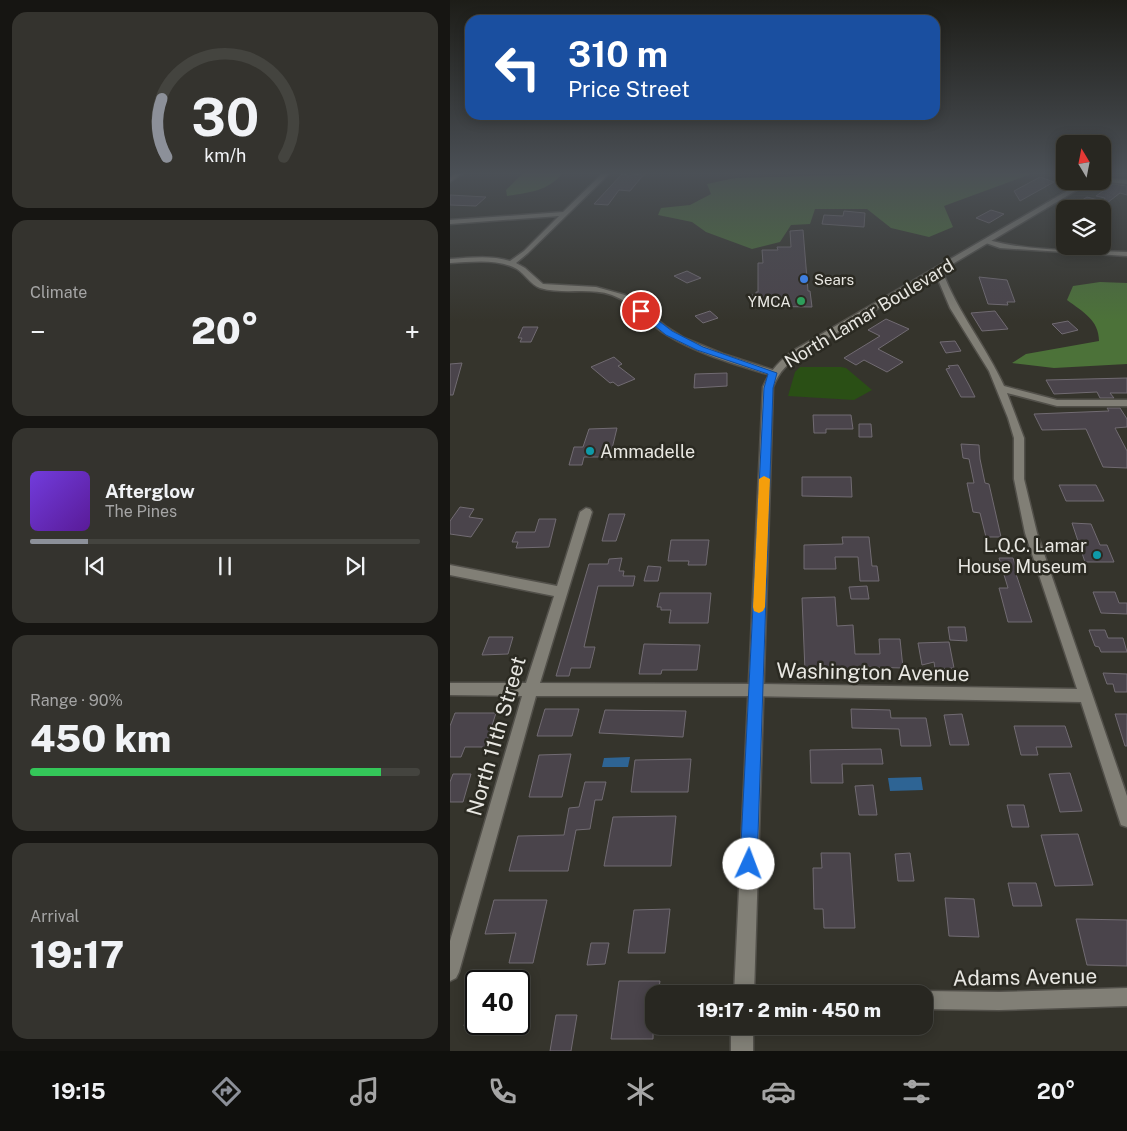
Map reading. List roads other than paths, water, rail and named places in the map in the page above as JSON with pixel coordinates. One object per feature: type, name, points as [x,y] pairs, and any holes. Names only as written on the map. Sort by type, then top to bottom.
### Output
[{"type":"street","points":[[510,264],[557,222]]},
{"type":"street","name":"North Lamar Boulevard","points":[[744,985],[768,388],[773,373],[789,358],[1021,222]]},
{"type":"street","points":[[988,242],[1000,246],[1127,254]]},
{"type":"street","points":[[450,261],[495,260],[521,269],[533,282],[541,286],[613,293],[631,301],[645,315],[678,337],[700,348],[773,373]]},
{"type":"street","points":[[938,270],[954,308],[990,365],[1013,418],[1019,438],[1019,479],[1031,534],[1127,819]]},
{"type":"street","points":[[1000,388],[1057,403],[1127,403]]},
{"type":"street","name":"North 11th Street","points":[[450,972],[530,689],[586,512]]},
{"type":"street","points":[[450,570],[561,592]]},
{"type":"street","name":"Washington Avenue","points":[[450,689],[755,690],[1086,696]]},
{"type":"street","name":"Adams Avenue","points":[[933,1000],[999,1001],[1127,997]]},
{"type":"street","points":[[742,1035],[742,1051]]},
{"type":"water","points":[[630,757],[628,767],[602,767],[604,758]]},
{"type":"water","points":[[921,777],[923,790],[890,791],[888,778]]},
{"type":"place","name":"Sears","points":[[804,279]]},
{"type":"place","name":"YMCA","points":[[801,301]]},
{"type":"place","name":"Ammadelle","points":[[590,451]]},
{"type":"place","name":"L.Q.C. Lamar House Museum","points":[[1097,555]]}]
